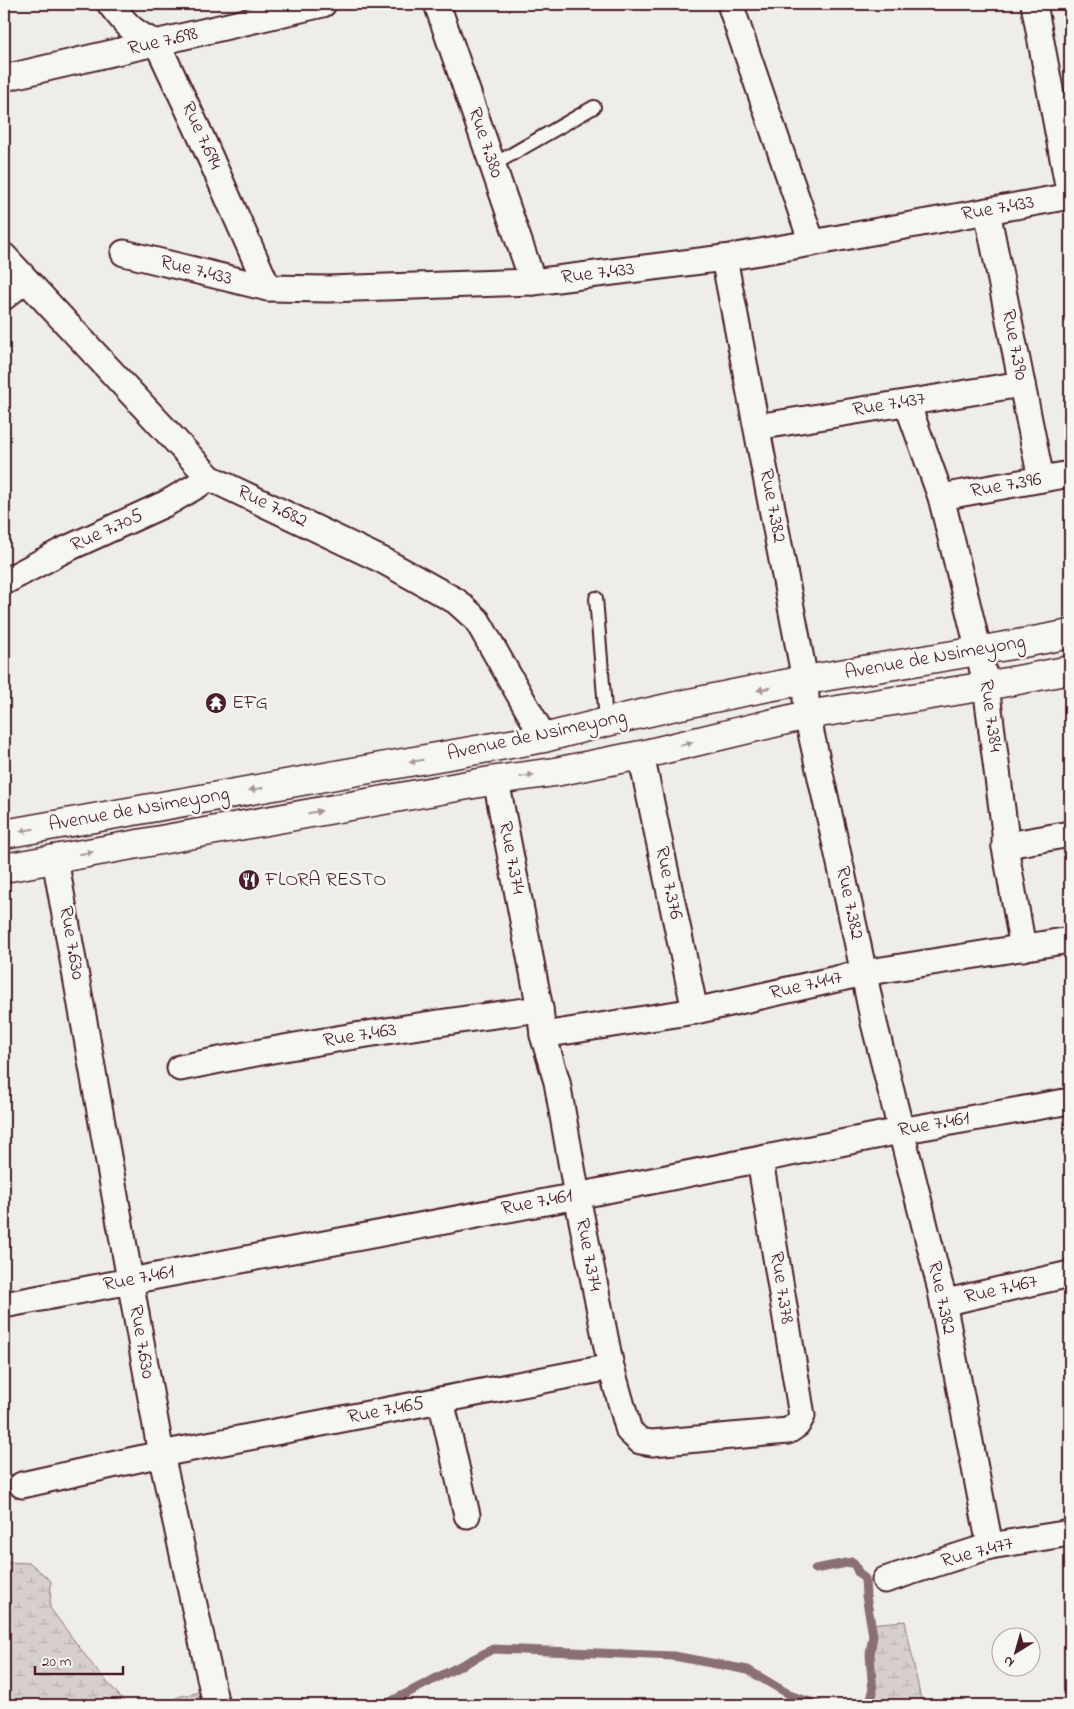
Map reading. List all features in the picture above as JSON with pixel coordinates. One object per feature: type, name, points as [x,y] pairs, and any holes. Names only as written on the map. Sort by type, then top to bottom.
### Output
[{"type":"main road","name":"Avenue de Nsimeyong","points":[[4,834],[544,738],[606,721],[806,680],[979,652],[1070,634]]},
{"type":"main road","name":"Avenue de Nsimeyong","points":[[4,868],[496,780],[555,772],[641,755],[807,715],[986,686],[1070,670]]},
{"type":"street","points":[[110,4],[128,27],[141,37],[157,44]]},
{"type":"street","name":"Rue 7.698","points":[[4,78],[323,4]]},
{"type":"street","name":"Rue 7.380","points":[[437,4],[533,282]]},
{"type":"street","points":[[730,4],[812,243]]},
{"type":"street","points":[[1034,4],[1070,196]]},
{"type":"street","name":"Rue 7.694","points":[[157,44],[198,128],[268,288]]},
{"type":"street","name":"Rue 7.433","points":[[124,253],[268,288],[328,289],[533,282],[724,258],[1070,196]]},
{"type":"street","name":"Rue 7.390","points":[[987,211],[1041,480]]},
{"type":"street","name":"Rue 7.682","points":[[4,256],[210,478],[384,561],[456,601],[478,620],[544,738]]},
{"type":"street","name":"Rue 7.382","points":[[724,258],[806,680],[807,715],[863,973],[900,1131],[940,1286],[990,1546]]},
{"type":"street","points":[[4,297],[25,280]]},
{"type":"street","name":"Rue 7.437","points":[[757,427],[1022,384]]},
{"type":"street","name":"Rue 7.384","points":[[907,403],[942,497],[979,652],[986,686],[1005,832],[1005,847],[1022,948]]},
{"type":"street","name":"Rue 7.396","points":[[942,497],[1070,474]]},
{"type":"street","name":"Rue 7.705","points":[[4,582],[62,551],[167,503],[210,478]]},
{"type":"street","name":"Rue 7.376","points":[[641,755],[695,1011]]},
{"type":"street","name":"Rue 7.374","points":[[496,780],[540,1009],[543,1035],[557,1082],[610,1367],[629,1431],[640,1441],[652,1443],[788,1431],[796,1425],[802,1416]]},
{"type":"street","points":[[1005,847],[1070,834]]},
{"type":"street","name":"Rue 7.630","points":[[55,859],[131,1281],[160,1454],[216,1705]]},
{"type":"street","name":"Rue 7.447","points":[[543,1035],[695,1011],[863,973],[1070,940]]},
{"type":"street","name":"Rue 7.463","points":[[180,1068],[234,1056],[465,1019],[540,1009]]},
{"type":"street","name":"Rue 7.461","points":[[4,1305],[577,1196],[900,1131],[1070,1101]]},
{"type":"street","name":"Rue 7.378","points":[[760,1160],[802,1416]]},
{"type":"street","name":"Rue 7.467","points":[[940,1286],[944,1298],[951,1301],[1070,1274]]},
{"type":"street","name":"Rue 7.465","points":[[22,1485],[160,1454],[610,1367]]},
{"type":"street","points":[[441,1400],[467,1515]]},
{"type":"street","name":"Rue 7.477","points":[[885,1580],[990,1546],[1070,1533]]},
{"type":"lane","points":[[493,165],[594,107]]},
{"type":"lane","points":[[596,598],[606,721]]},
{"type":"green space","points":[[4,1562],[30,1563],[51,1581],[50,1608],[97,1671],[128,1705],[4,1705]]},
{"type":"green space","points":[[905,1621],[922,1705],[868,1705],[873,1693],[869,1672],[869,1624]]},
{"type":"green space","points":[[199,1692],[205,1705],[165,1705],[178,1697]]},
{"type":"waterway","points":[[815,1569],[852,1562],[865,1579],[873,1635],[870,1654],[873,1693],[868,1705]]},
{"type":"waterway","points":[[384,1705],[493,1649],[674,1656],[748,1670],[792,1696],[820,1705]]},
{"type":"place","name":"EFG","points":[[216,703]]},
{"type":"place","name":"FLORA RESTO","points":[[249,880]]}]
